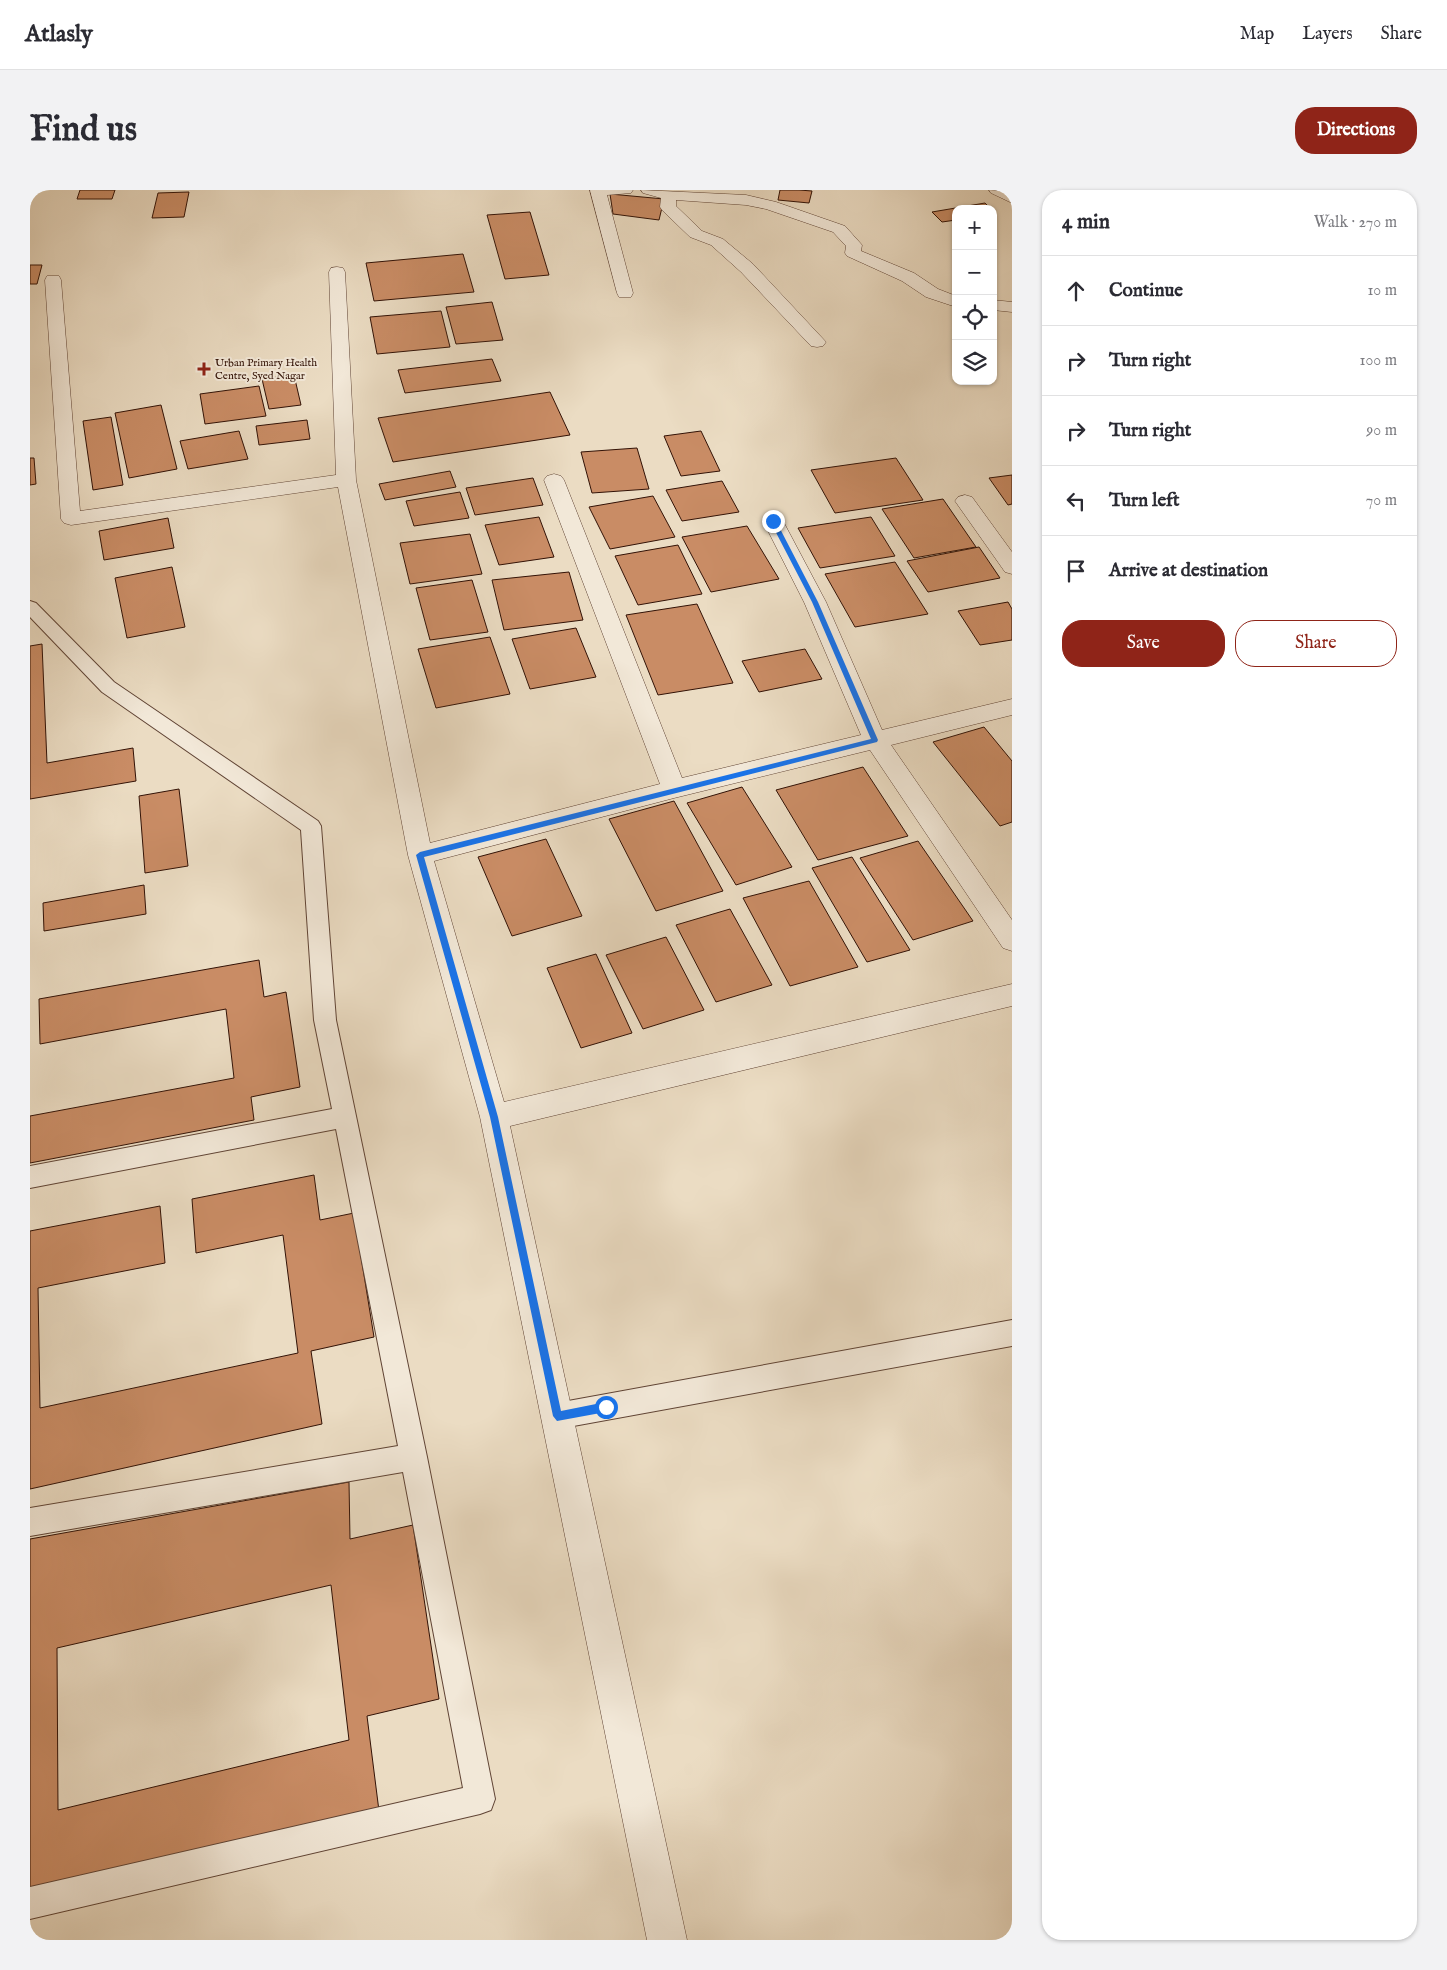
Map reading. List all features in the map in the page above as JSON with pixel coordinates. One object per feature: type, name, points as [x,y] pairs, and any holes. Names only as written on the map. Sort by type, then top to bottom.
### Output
[{"type":"street","points":[[625,190],[599,190],[625,293]]},
{"type":"street","points":[[649,190],[669,195],[746,200],[770,205],[839,229],[854,245],[853,253],[908,277],[932,293],[952,300]]},
{"type":"street","points":[[997,190],[1012,198]]},
{"type":"street","points":[[669,195],[668,207],[696,234],[717,242],[747,268],[816,342]]},
{"type":"street","points":[[337,272],[346,480],[420,855],[494,1117],[667,1940]]},
{"type":"street","points":[[53,280],[71,519],[346,480]]},
{"type":"street","points":[[997,305],[1012,307]]},
{"type":"street","points":[[554,480],[674,789]]},
{"type":"street","points":[[965,501],[1009,556]]},
{"type":"street","points":[[773,521],[815,602],[875,740],[1012,941]]},
{"type":"street","points":[[420,855],[674,789],[1012,707]]},
{"type":"street","points":[[494,1117],[1012,995]]},
{"type":"lane","points":[[30,607],[108,687],[311,826],[326,1020],[414,1457],[480,1799],[30,1903]]},
{"type":"lane","points":[[30,1177],[345,1117]]},
{"type":"lane","points":[[557,1416],[1012,1333]]},
{"type":"lane","points":[[30,1522],[414,1457]]},
{"type":"building","points":[[80,190],[115,190],[112,199],[77,199]]},
{"type":"building","points":[[780,190],[812,191],[809,203],[778,200]]},
{"type":"building","points":[[189,192],[184,217],[152,218],[158,193]]},
{"type":"building","points":[[610,194],[664,199],[659,220],[613,214]]},
{"type":"building","points":[[952,209],[952,221],[942,222],[932,212]]},
{"type":"building","points":[[530,212],[549,275],[505,279],[487,215]]},
{"type":"building","points":[[463,254],[474,292],[374,301],[366,263]]},
{"type":"building","points":[[30,265],[42,265],[37,284],[30,284]]},
{"type":"building","points":[[492,302],[503,340],[456,344],[446,307]]},
{"type":"building","points":[[441,311],[450,347],[377,354],[370,317]]},
{"type":"building","points":[[492,359],[501,381],[405,393],[398,370]]},
{"type":"building","points":[[294,375],[301,405],[269,409],[262,379]]},
{"type":"building","points":[[259,386],[266,416],[205,424],[200,394]]},
{"type":"building","points":[[550,392],[570,435],[393,462],[378,418]]},
{"type":"building","points":[[161,405],[177,469],[129,478],[115,413]]},
{"type":"building","points":[[111,417],[123,485],[93,490],[83,421]]},
{"type":"building","points":[[307,420],[310,439],[259,445],[256,426]]},
{"type":"building","points":[[239,431],[248,459],[188,469],[180,441]]},
{"type":"building","points":[[701,431],[720,471],[681,476],[664,436]]},
{"type":"building","points":[[637,448],[649,489],[592,493],[581,452]]},
{"type":"building","points":[[30,458],[34,458],[36,484],[30,485]]},
{"type":"building","points":[[896,458],[923,500],[835,513],[811,470]]},
{"type":"building","points":[[450,471],[456,487],[385,500],[379,484]]},
{"type":"building","points":[[1012,475],[1012,504],[1008,505],[989,478]]},
{"type":"building","points":[[533,478],[543,505],[475,515],[466,488]]},
{"type":"building","points":[[722,481],[739,512],[682,521],[666,490]]},
{"type":"building","points":[[460,492],[469,518],[414,526],[406,501]]},
{"type":"building","points":[[653,496],[675,537],[610,549],[589,507]]},
{"type":"building","points":[[943,499],[976,547],[914,558],[882,509]]},
{"type":"building","points":[[539,517],[554,557],[499,565],[485,525]]},
{"type":"building","points":[[871,517],[895,556],[820,568],[798,528]]},
{"type":"building","points":[[168,518],[174,548],[104,560],[99,531]]},
{"type":"building","points":[[747,526],[779,579],[711,592],[682,537]]},
{"type":"building","points":[[470,534],[482,574],[410,584],[400,543]]},
{"type":"building","points":[[678,545],[702,594],[638,605],[615,556]]},
{"type":"building","points":[[979,547],[1000,578],[928,592],[907,561]]},
{"type":"building","points":[[895,562],[928,614],[855,627],[825,574]]},
{"type":"building","points":[[172,567],[185,627],[127,638],[115,578]]},
{"type":"building","points":[[569,572],[583,620],[504,630],[492,580]]},
{"type":"building","points":[[472,580],[488,632],[430,640],[416,588]]},
{"type":"building","points":[[1008,602],[1012,609],[1012,640],[980,645],[958,611]]},
{"type":"building","points":[[697,604],[733,683],[658,695],[626,615]]},
{"type":"building","points":[[576,628],[596,677],[530,689],[512,639]]},
{"type":"building","points":[[490,637],[510,694],[436,708],[418,649]]},
{"type":"building","points":[[42,644],[47,763],[133,748],[136,781],[30,799],[30,646]]},
{"type":"building","points":[[805,649],[822,679],[759,692],[742,661]]},
{"type":"building","points":[[984,727],[1012,761],[1012,822],[1000,826],[933,742]]},
{"type":"building","points":[[863,767],[908,836],[818,860],[776,790]]},
{"type":"building","points":[[742,787],[792,867],[736,885],[687,803]]},
{"type":"building","points":[[179,789],[188,866],[145,873],[139,796]]},
{"type":"building","points":[[674,801],[723,891],[656,911],[609,819]]},
{"type":"building","points":[[546,839],[582,916],[512,936],[478,857]]},
{"type":"building","points":[[918,841],[973,921],[913,940],[860,858]]},
{"type":"building","points":[[852,857],[910,950],[867,962],[812,868]]},
{"type":"building","points":[[809,881],[858,967],[790,986],[743,898]]},
{"type":"building","points":[[144,885],[146,914],[44,931],[43,903]]},
{"type":"building","points":[[730,909],[772,985],[716,1002],[676,925]]},
{"type":"building","points":[[666,937],[704,1010],[643,1029],[606,955]]},
{"type":"building","points":[[596,954],[632,1033],[581,1048],[547,968]]},
{"type":"building","points":[[259,960],[264,997],[286,992],[300,1087],[251,1097],[254,1120],[30,1163],[30,1116],[234,1078],[226,1009],[40,1044],[39,999]]},
{"type":"building","points":[[314,1175],[320,1220],[354,1213],[374,1337],[311,1351],[322,1424],[30,1489],[30,1231],[160,1206],[165,1263],[38,1288],[40,1408],[298,1353],[283,1235],[196,1253],[192,1199]]},
{"type":"building","points":[[349,1482],[350,1539],[413,1525],[439,1699],[367,1716],[379,1811],[30,1889],[30,1539]],"holes":[[[331,1585],[349,1740],[58,1810],[57,1648]]]},
{"type":"place","name":"Urban Primary Health Centre, Syed Nagar","points":[[204,369]]},
{"type":"route","points":[[606,1407],[557,1416],[494,1117],[420,855],[674,789],[875,740],[815,602],[773,521]]}]
